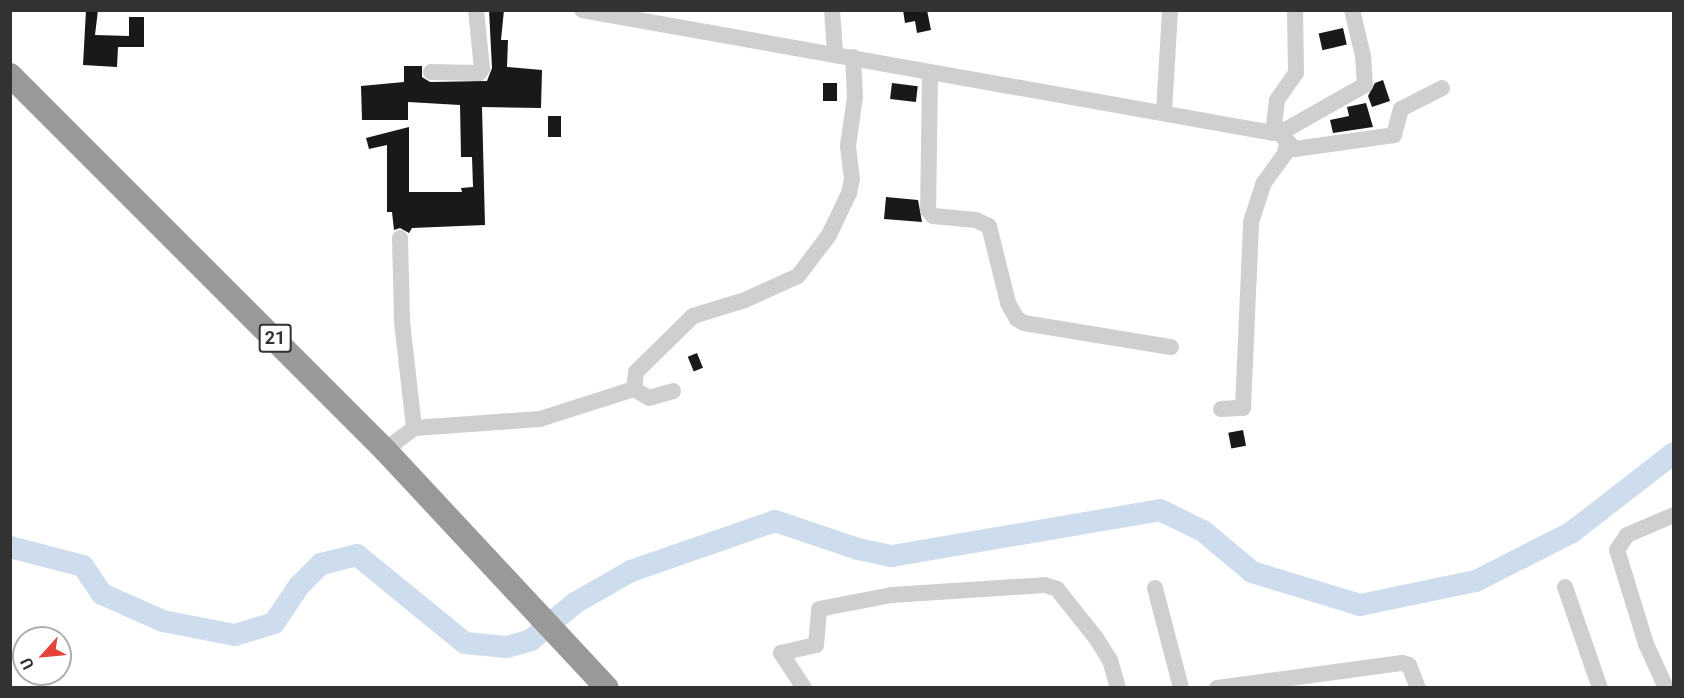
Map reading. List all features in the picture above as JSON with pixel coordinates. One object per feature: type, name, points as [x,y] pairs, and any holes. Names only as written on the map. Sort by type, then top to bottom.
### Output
[{"type":"highway","name":"21","points":[[10,75],[385,450],[607,687]]},
{"type":"street","points":[[431,72],[479,73],[482,69],[476,10]]},
{"type":"street","points":[[582,10],[666,16],[930,73],[1164,112],[1280,136],[1295,149],[1394,135],[1401,109],[1442,88]]},
{"type":"street","points":[[832,10],[835,52]]},
{"type":"street","points":[[1164,112],[1170,10]]},
{"type":"street","points":[[1221,409],[1243,408],[1251,222],[1263,184],[1285,154],[1280,136],[1276,100],[1296,73],[1294,10]]},
{"type":"street","points":[[1280,136],[1365,86],[1363,56],[1352,10]]},
{"type":"street","points":[[634,389],[636,372],[693,316],[745,300],[798,276],[829,235],[849,192],[852,179],[848,146],[855,97],[854,57]]},
{"type":"street","points":[[930,73],[928,210],[933,216],[976,220],[989,226],[1008,303],[1017,319],[1024,323],[1171,346]]},
{"type":"street","points":[[400,238],[402,322],[414,428]]},
{"type":"street","points":[[385,450],[414,428],[540,419],[634,389],[649,398],[673,391]]},
{"type":"street","points":[[1665,687],[1646,644],[1617,550],[1627,535],[1674,515]]},
{"type":"street","points":[[804,687],[782,653],[816,645],[816,613],[824,607],[892,595],[1045,585],[1057,589],[1096,638],[1110,660],[1118,687]]},
{"type":"street","points":[[1565,587],[1600,687]]},
{"type":"street","points":[[1155,588],[1181,687]]},
{"type":"street","points":[[1217,687],[1402,663],[1409,665],[1418,687]]},
{"type":"building","points":[[86,10],[98,10],[95,35],[129,36],[129,17],[144,17],[144,47],[118,47],[117,67],[83,65]]},
{"type":"building","points":[[489,10],[504,10],[501,40],[508,40],[507,67],[542,70],[541,108],[482,107],[485,225],[412,228],[409,233],[400,228],[394,230],[392,212],[387,212],[387,145],[369,149],[366,138],[409,127],[409,192],[462,192],[461,188],[473,187],[472,157],[461,157],[460,105],[408,102],[408,120],[362,120],[361,86],[404,82],[404,66],[422,66],[422,77],[430,82],[487,81],[492,68]]},
{"type":"building","points":[[903,10],[927,10],[931,30],[917,33],[915,21],[905,23]]},
{"type":"building","points":[[1343,28],[1347,45],[1322,50],[1319,34]]},
{"type":"building","points":[[1383,80],[1390,101],[1372,107],[1368,96],[1375,83]]},
{"type":"building","points":[[823,83],[837,83],[837,101],[823,101]]},
{"type":"building","points":[[892,83],[918,86],[916,102],[890,99]]},
{"type":"building","points":[[1366,103],[1373,127],[1333,133],[1330,120],[1349,116],[1347,107]]},
{"type":"building","points":[[548,116],[561,116],[561,137],[548,137]]},
{"type":"building","points":[[886,197],[918,200],[922,222],[884,219]]},
{"type":"building","points":[[697,353],[703,368],[694,372],[688,357]]},
{"type":"building","points":[[1243,430],[1246,446],[1231,449],[1228,433]]},
{"type":"waterway","points":[[10,547],[83,566],[102,594],[163,621],[235,635],[274,623],[299,586],[321,564],[357,555],[465,643],[507,647],[531,640],[575,603],[631,571],[775,521],[858,549],[892,556],[1160,510],[1203,531],[1252,572],[1360,605],[1476,581],[1572,532],[1674,453]]}]
